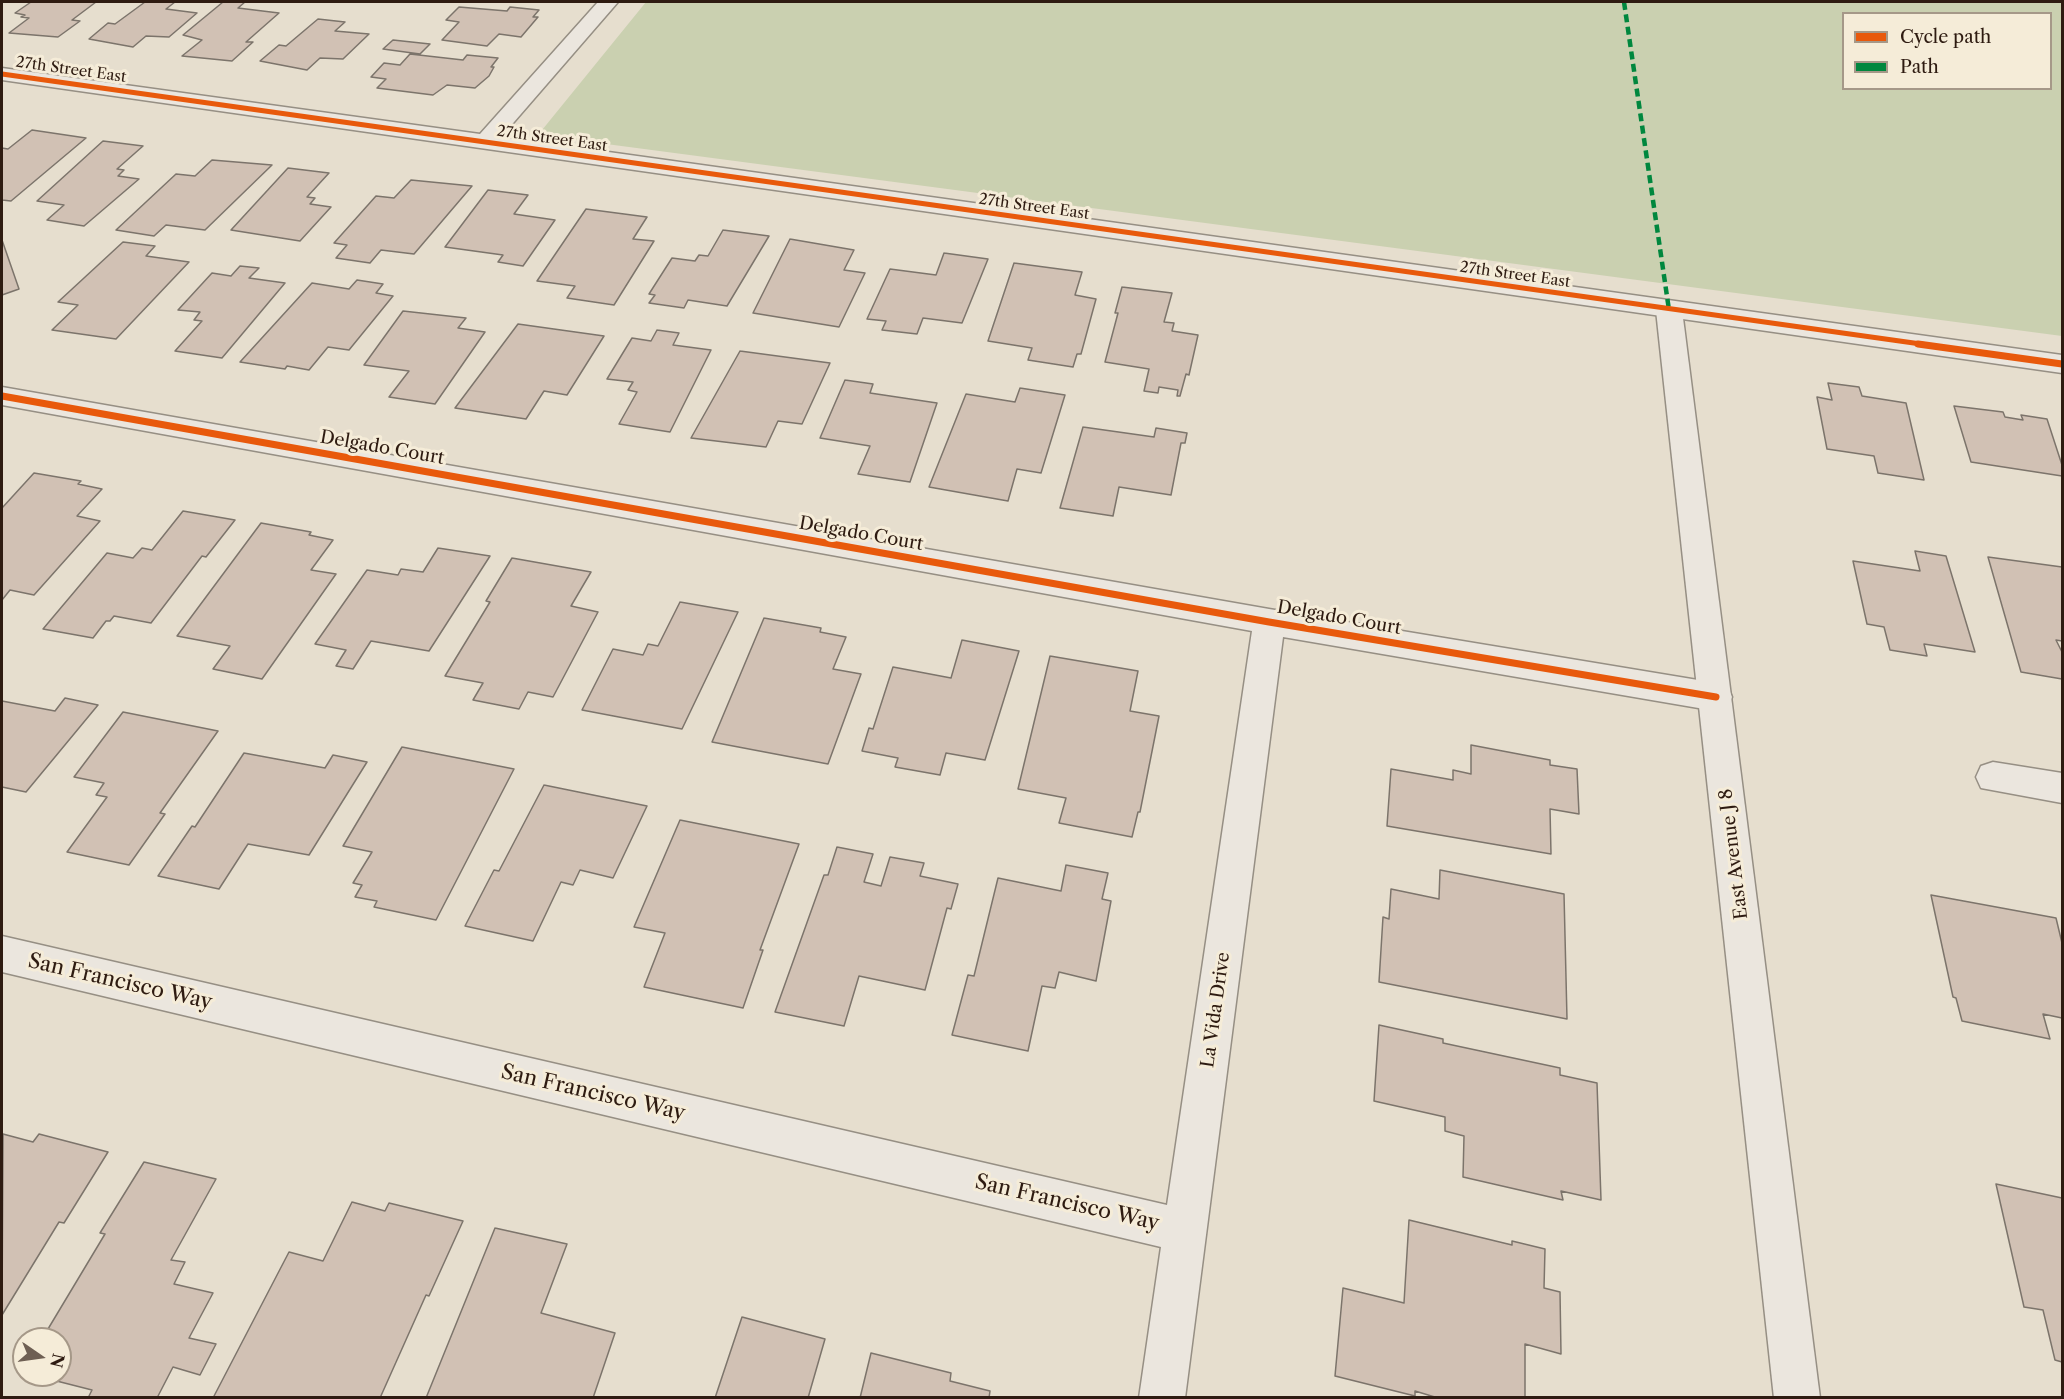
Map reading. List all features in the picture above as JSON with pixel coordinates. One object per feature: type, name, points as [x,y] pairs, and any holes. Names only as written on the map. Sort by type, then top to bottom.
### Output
[{"type":"street","points":[[484,143],[608,2]]},
{"type":"street","name":"27th Street East","points":[[2,74],[2062,364]]},
{"type":"street","name":"East Avenue J 8","points":[[1670,310],[1797,1398]]},
{"type":"street","name":"Delgado Court","points":[[2,396],[1269,622],[1716,697]]},
{"type":"street","name":"La Vida Drive","points":[[1162,1398],[1269,622]]},
{"type":"street","points":[[1993,777],[2062,788]]},
{"type":"street","name":"San Francisco Way","points":[[2,954],[1185,1231]]},
{"type":"green space","points":[[646,2],[2062,2],[2062,336],[538,135]]},
{"type":"building","points":[[31,2],[96,2],[72,20],[80,21],[58,37],[9,33],[29,18],[15,13]]},
{"type":"building","points":[[145,2],[175,2],[166,9],[197,13],[169,37],[146,36],[133,47],[89,39],[108,23],[115,24]]},
{"type":"building","points":[[223,2],[245,2],[238,8],[279,13],[246,42],[253,42],[232,61],[182,56],[202,40],[183,35]]},
{"type":"building","points":[[459,7],[507,11],[510,7],[539,10],[533,17],[538,17],[521,37],[499,34],[487,46],[442,40],[459,22],[446,20]]},
{"type":"building","points":[[318,19],[345,22],[335,31],[369,34],[343,59],[320,58],[307,70],[260,61],[279,45],[286,46]]},
{"type":"building","points":[[393,40],[430,44],[420,54],[383,49]]},
{"type":"building","points":[[410,54],[463,60],[467,55],[498,58],[491,67],[494,67],[489,76],[475,88],[447,85],[433,95],[377,88],[386,79],[371,77],[384,63],[400,65]]},
{"type":"building","points":[[32,130],[86,138],[11,201],[2,200],[2,148],[8,149]]},
{"type":"building","points":[[103,141],[143,146],[117,169],[124,170],[118,176],[139,179],[84,226],[47,220],[64,205],[37,201]]},
{"type":"building","points":[[212,160],[272,165],[205,230],[166,225],[154,236],[116,230],[176,174],[195,176]]},
{"type":"building","points":[[288,168],[329,173],[307,197],[315,198],[310,204],[331,207],[300,241],[231,230]]},
{"type":"building","points":[[411,180],[472,186],[414,254],[381,250],[370,263],[336,258],[347,245],[334,243],[376,196],[394,198]]},
{"type":"building","points":[[488,190],[528,195],[514,214],[555,220],[523,266],[498,262],[503,255],[445,247]]},
{"type":"building","points":[[586,209],[647,217],[633,239],[654,241],[614,305],[567,298],[575,286],[537,281]]},
{"type":"building","points":[[723,230],[769,236],[727,306],[688,300],[684,308],[649,303],[655,295],[649,294],[672,258],[695,261],[699,255],[708,256]]},
{"type":"building","points":[[790,239],[854,250],[844,270],[865,273],[839,327],[753,313]]},
{"type":"building","points":[[2,240],[19,289],[2,295]]},
{"type":"building","points":[[123,242],[155,246],[146,256],[189,262],[116,339],[52,330],[78,305],[58,302]]},
{"type":"building","points":[[944,253],[988,259],[962,323],[923,318],[917,334],[882,330],[886,321],[867,319],[890,269],[936,275]]},
{"type":"building","points":[[1014,263],[1082,272],[1075,295],[1096,299],[1081,354],[1077,354],[1073,367],[1028,360],[1032,348],[988,341]]},
{"type":"building","points":[[240,266],[259,268],[249,278],[285,283],[222,358],[175,351],[202,321],[194,320],[200,312],[178,310],[212,273],[231,276]]},
{"type":"building","points":[[357,280],[383,284],[376,293],[393,296],[349,350],[328,347],[309,370],[240,362],[312,283],[349,289]]},
{"type":"building","points":[[1122,287],[1172,293],[1164,322],[1174,323],[1172,331],[1198,335],[1189,375],[1186,374],[1180,396],[1177,396],[1178,390],[1159,387],[1158,393],[1144,391],[1149,369],[1105,362],[1118,313],[1115,313]]},
{"type":"building","points":[[403,311],[466,318],[458,328],[485,332],[435,404],[389,397],[409,371],[364,365]]},
{"type":"building","points":[[518,324],[604,336],[567,395],[544,391],[526,419],[455,408]]},
{"type":"building","points":[[657,330],[679,333],[673,345],[711,350],[670,432],[619,424],[637,392],[628,390],[633,382],[607,379],[632,338],[651,341]]},
{"type":"building","points":[[740,351],[830,363],[802,424],[778,421],[766,447],[691,438]]},
{"type":"building","points":[[845,380],[873,384],[870,393],[937,403],[910,482],[858,474],[870,446],[820,438]]},
{"type":"building","points":[[1828,383],[1859,387],[1862,396],[1906,403],[1924,480],[1878,473],[1874,456],[1827,449],[1817,397],[1832,400]]},
{"type":"building","points":[[1020,388],[1065,395],[1041,473],[1017,469],[1008,501],[929,487],[966,394],[1015,402]]},
{"type":"building","points":[[1954,406],[2003,412],[2005,417],[2023,420],[2021,415],[2047,419],[2062,465],[2062,476],[1971,462]]},
{"type":"building","points":[[1083,427],[1154,437],[1156,428],[1187,433],[1185,443],[1181,443],[1171,495],[1119,487],[1113,516],[1060,508]]},
{"type":"building","points":[[34,473],[81,481],[78,484],[102,489],[77,516],[100,521],[34,595],[10,590],[2,600],[2,508]]},
{"type":"building","points":[[183,511],[235,520],[206,557],[202,556],[151,623],[114,616],[110,621],[106,621],[93,638],[43,629],[107,553],[133,558],[142,548],[152,550]]},
{"type":"building","points":[[261,523],[311,532],[309,535],[333,540],[311,570],[336,574],[262,679],[213,669],[230,646],[177,636]]},
{"type":"building","points":[[438,548],[490,556],[429,651],[371,641],[353,669],[336,666],[346,650],[315,644],[367,570],[398,575],[401,569],[423,572]]},
{"type":"building","points":[[1915,551],[1946,556],[1975,652],[1924,644],[1927,656],[1890,650],[1884,627],[1867,624],[1853,561],[1920,571]]},
{"type":"building","points":[[1988,557],[2062,567],[2062,641],[2056,640],[2062,652],[2062,679],[2021,672]]},
{"type":"building","points":[[512,558],[591,572],[571,606],[598,612],[553,697],[528,692],[519,709],[473,700],[483,683],[445,676],[490,602],[486,601]]},
{"type":"building","points":[[680,602],[738,612],[682,729],[582,710],[613,649],[643,655],[648,644],[658,646]]},
{"type":"building","points":[[764,618],[821,628],[820,632],[846,637],[833,669],[861,674],[828,764],[712,742]]},
{"type":"building","points":[[962,640],[1019,651],[985,760],[946,753],[940,775],[895,767],[898,758],[862,751],[869,728],[873,729],[893,667],[951,678]]},
{"type":"building","points":[[1050,656],[1138,671],[1130,711],[1159,716],[1140,812],[1138,812],[1132,837],[1059,823],[1066,798],[1018,789]]},
{"type":"building","points":[[65,698],[98,705],[26,792],[2,787],[2,701],[55,711]]},
{"type":"building","points":[[123,712],[218,731],[160,813],[165,814],[129,865],[67,852],[107,797],[96,795],[104,783],[74,777]]},
{"type":"building","points":[[1471,745],[1550,760],[1550,765],[1577,769],[1579,814],[1550,809],[1551,854],[1387,826],[1391,769],[1453,780],[1453,770],[1471,774]]},
{"type":"building","points":[[402,747],[514,769],[436,920],[374,907],[377,901],[355,897],[362,885],[353,883],[372,852],[343,846]]},
{"type":"building","points":[[244,753],[325,768],[333,755],[367,762],[309,855],[248,844],[219,889],[158,876],[192,826],[195,827]]},
{"type":"building","points":[[544,785],[647,806],[613,878],[580,870],[573,885],[561,882],[533,941],[465,926],[494,870],[499,871]]},
{"type":"building","points":[[680,820],[799,844],[760,950],[763,950],[743,1008],[644,987],[665,933],[634,927]]},
{"type":"building","points":[[837,847],[873,854],[864,882],[881,886],[890,857],[924,863],[920,876],[958,884],[951,909],[947,908],[925,990],[859,976],[844,1026],[775,1012],[824,875],[828,875]]},
{"type":"building","points":[[1066,865],[1108,873],[1102,899],[1111,901],[1096,981],[1059,972],[1055,988],[1042,986],[1028,1051],[952,1035],[968,975],[974,976],[998,878],[1061,891]]},
{"type":"building","points":[[1440,870],[1564,894],[1567,1019],[1379,982],[1383,917],[1389,919],[1391,889],[1439,899]]},
{"type":"building","points":[[1931,895],[2056,918],[2062,943],[2062,1018],[2043,1014],[2050,1039],[1962,1021],[1956,998],[1953,997]]},
{"type":"building","points":[[1379,1025],[1443,1039],[1443,1043],[1560,1068],[1560,1075],[1597,1083],[1601,1200],[1561,1191],[1563,1200],[1463,1177],[1464,1136],[1445,1131],[1445,1117],[1374,1101]]},
{"type":"building","points":[[3,1134],[33,1142],[39,1134],[108,1152],[64,1223],[59,1222],[2,1315]]},
{"type":"building","points":[[144,1162],[216,1179],[171,1260],[185,1262],[174,1284],[213,1293],[189,1338],[216,1344],[200,1375],[173,1367],[157,1398],[88,1398],[92,1390],[72,1385],[72,1327],[49,1327],[105,1234],[100,1233]]},
{"type":"building","points":[[1996,1184],[2062,1198],[2062,1362],[2055,1360],[2043,1310],[2024,1307]]},
{"type":"building","points":[[352,1202],[385,1211],[389,1203],[463,1221],[429,1296],[426,1295],[380,1398],[213,1398],[289,1252],[323,1261]]},
{"type":"building","points":[[1409,1220],[1512,1245],[1512,1241],[1545,1249],[1544,1288],[1560,1292],[1561,1354],[1525,1344],[1525,1398],[1438,1398],[1415,1391],[1415,1396],[1335,1376],[1343,1288],[1404,1303]]},
{"type":"building","points":[[495,1228],[567,1244],[541,1313],[615,1333],[593,1398],[426,1398]]},
{"type":"building","points":[[742,1317],[825,1339],[808,1398],[715,1398]]},
{"type":"building","points":[[871,1353],[951,1373],[950,1381],[990,1391],[989,1398],[860,1398]]},
{"type":"marked path","points":[[1624,2],[1669,310]]},
{"type":"cycle path","points":[[2,74],[2062,364]]},
{"type":"cycle path","points":[[2,396],[1269,622],[1716,697]]}]
